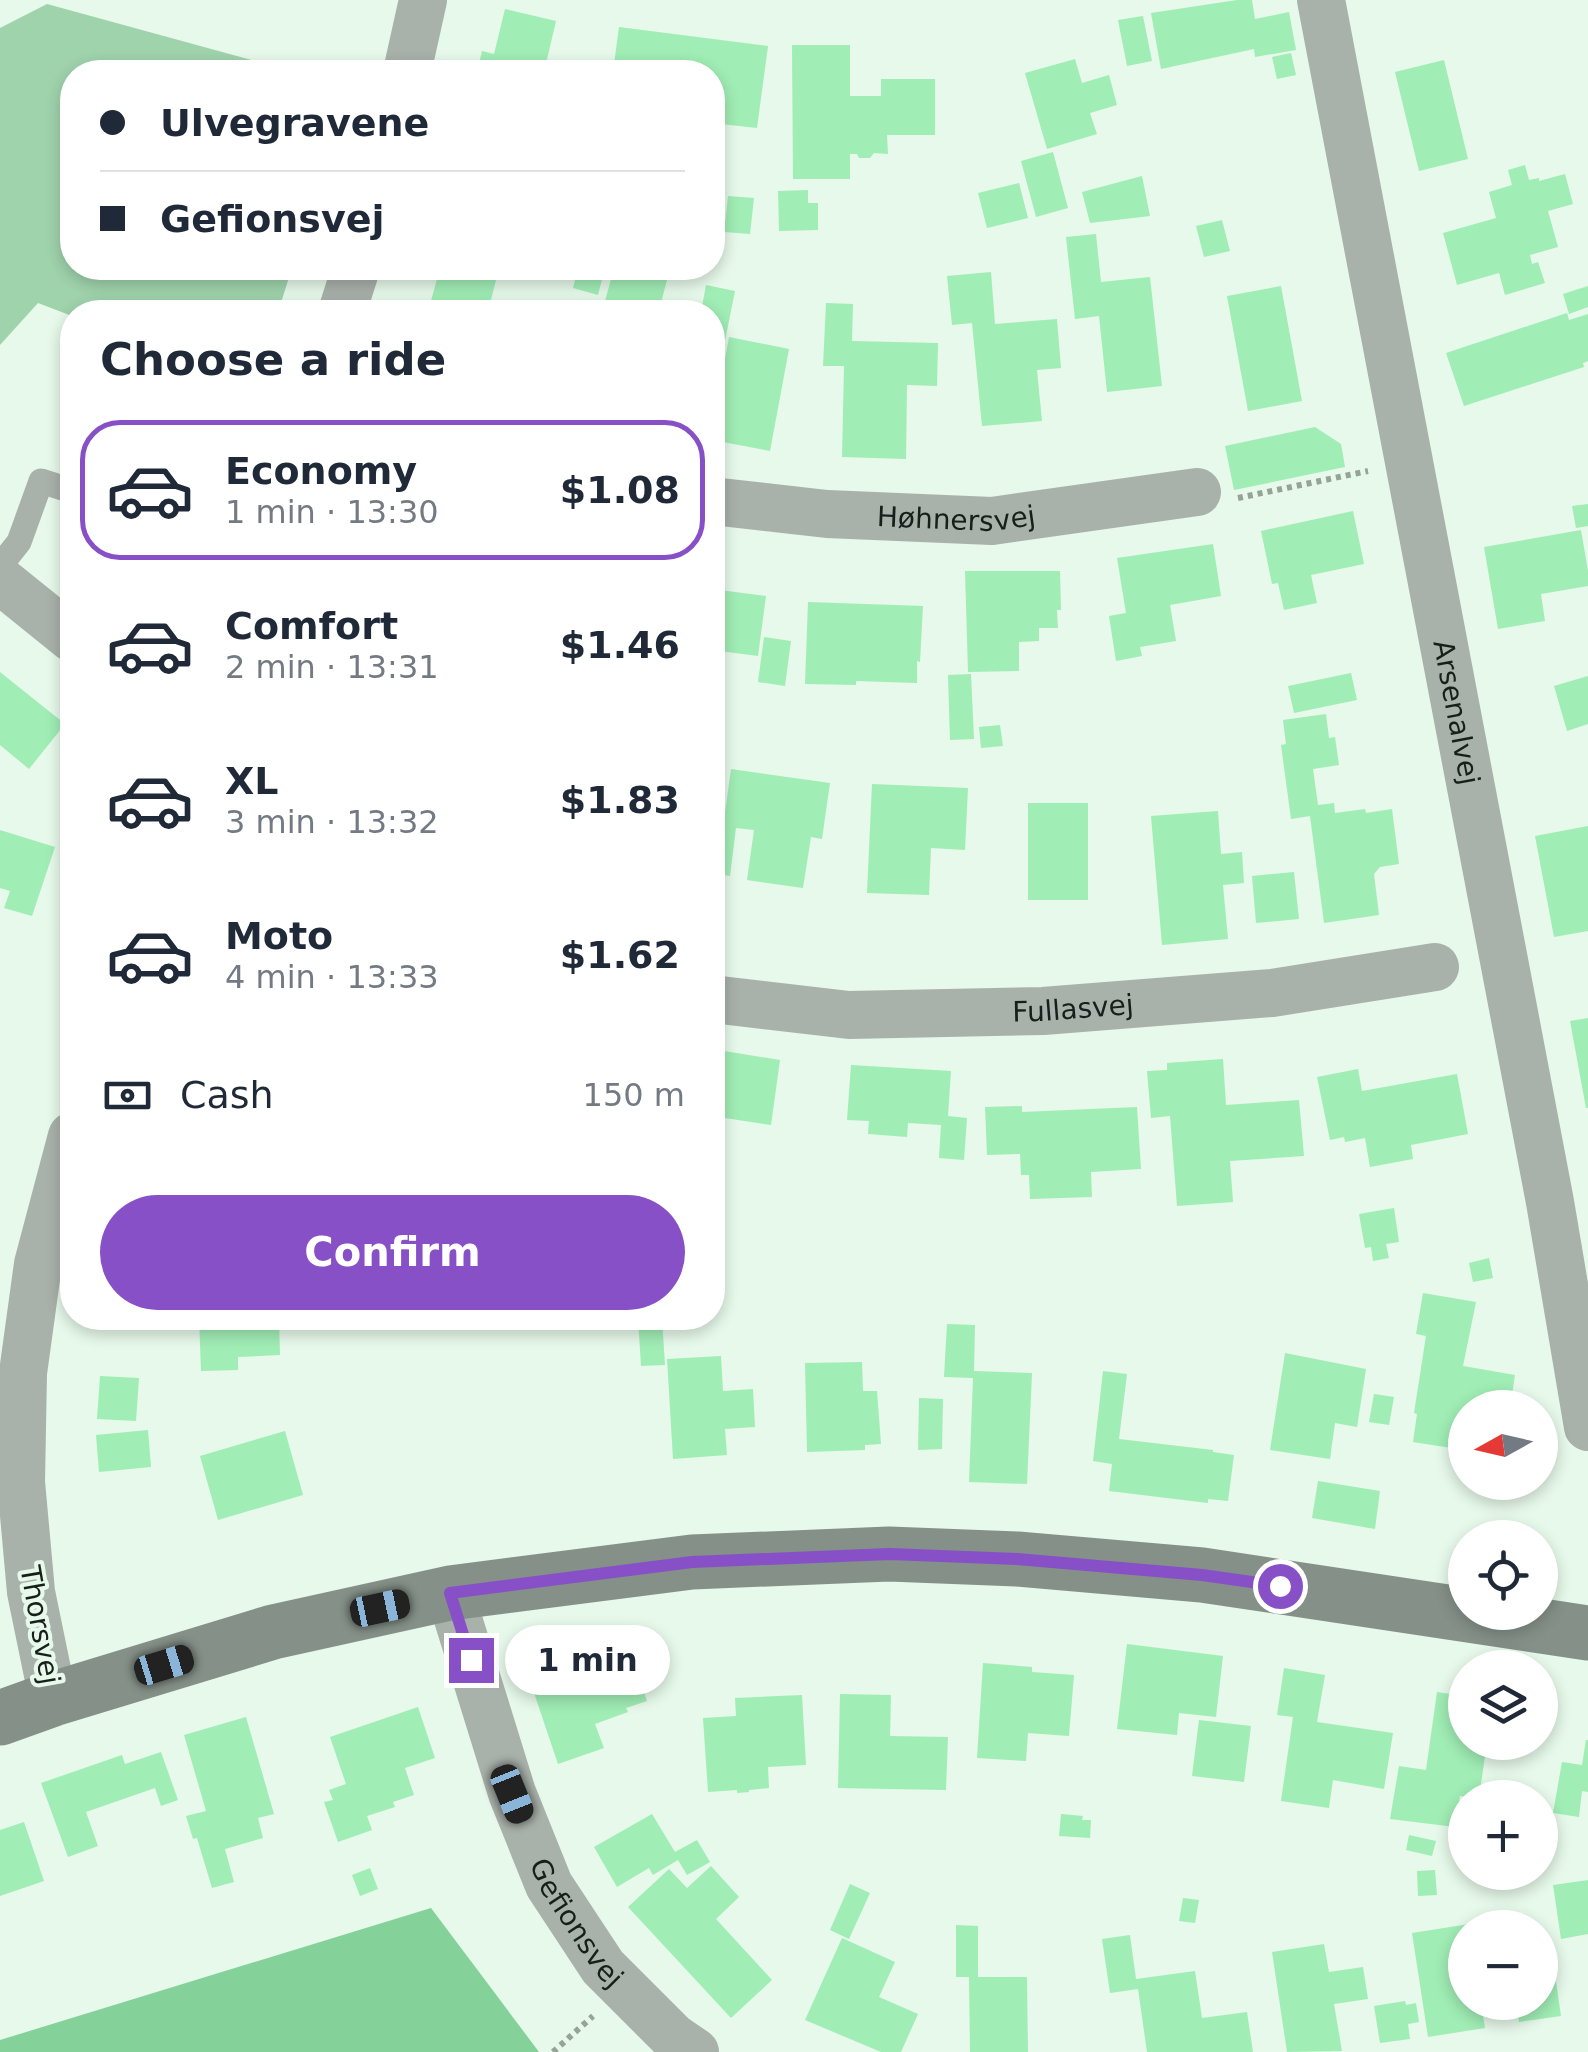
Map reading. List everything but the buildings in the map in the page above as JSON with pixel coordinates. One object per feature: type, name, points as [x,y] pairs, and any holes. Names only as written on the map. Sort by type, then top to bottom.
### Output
[{"type":"street","points":[[410,60],[423,0]]},
{"type":"street","name":"Arsenalvej","points":[[1321,0],[1409,462],[1569,1197],[1588,1427]]},
{"type":"street","name":"Høhnersvej","points":[[725,502],[826,514],[992,520],[1197,492]]},
{"type":"street","points":[[0,580],[60,628]]},
{"type":"street","name":"Fullasvej","points":[[725,1000],[849,1014],[1042,1011],[1272,992],[1435,967]]},
{"type":"street","name":"Thorsvej","points":[[54,1699],[31,1592],[21,1482],[24,1373],[38,1264],[60,1181]]},
{"type":"street","points":[[0,1718],[274,1632],[450,1593],[692,1562],[908,1555],[1017,1559],[1202,1575],[1588,1633]]},
{"type":"street","name":"Gefionsvej","points":[[450,1593],[512,1794],[550,1885],[603,1967],[672,2037],[695,2052]]},
{"type":"lane","points":[[0,566],[18,542],[42,481],[60,487]]},
{"type":"path","points":[[1197,492],[1204,505],[1409,462]]},
{"type":"green space","points":[[47,4],[251,60],[60,60],[60,280],[288,280],[282,300],[60,300],[60,311],[38,303],[0,345],[0,28]]},
{"type":"green space","points":[[431,1908],[539,2052],[0,2052],[0,2040]]},
{"type":"route","points":[[471,1660],[450,1593],[692,1562],[890,1554],[1017,1559],[1280,1586]]}]
